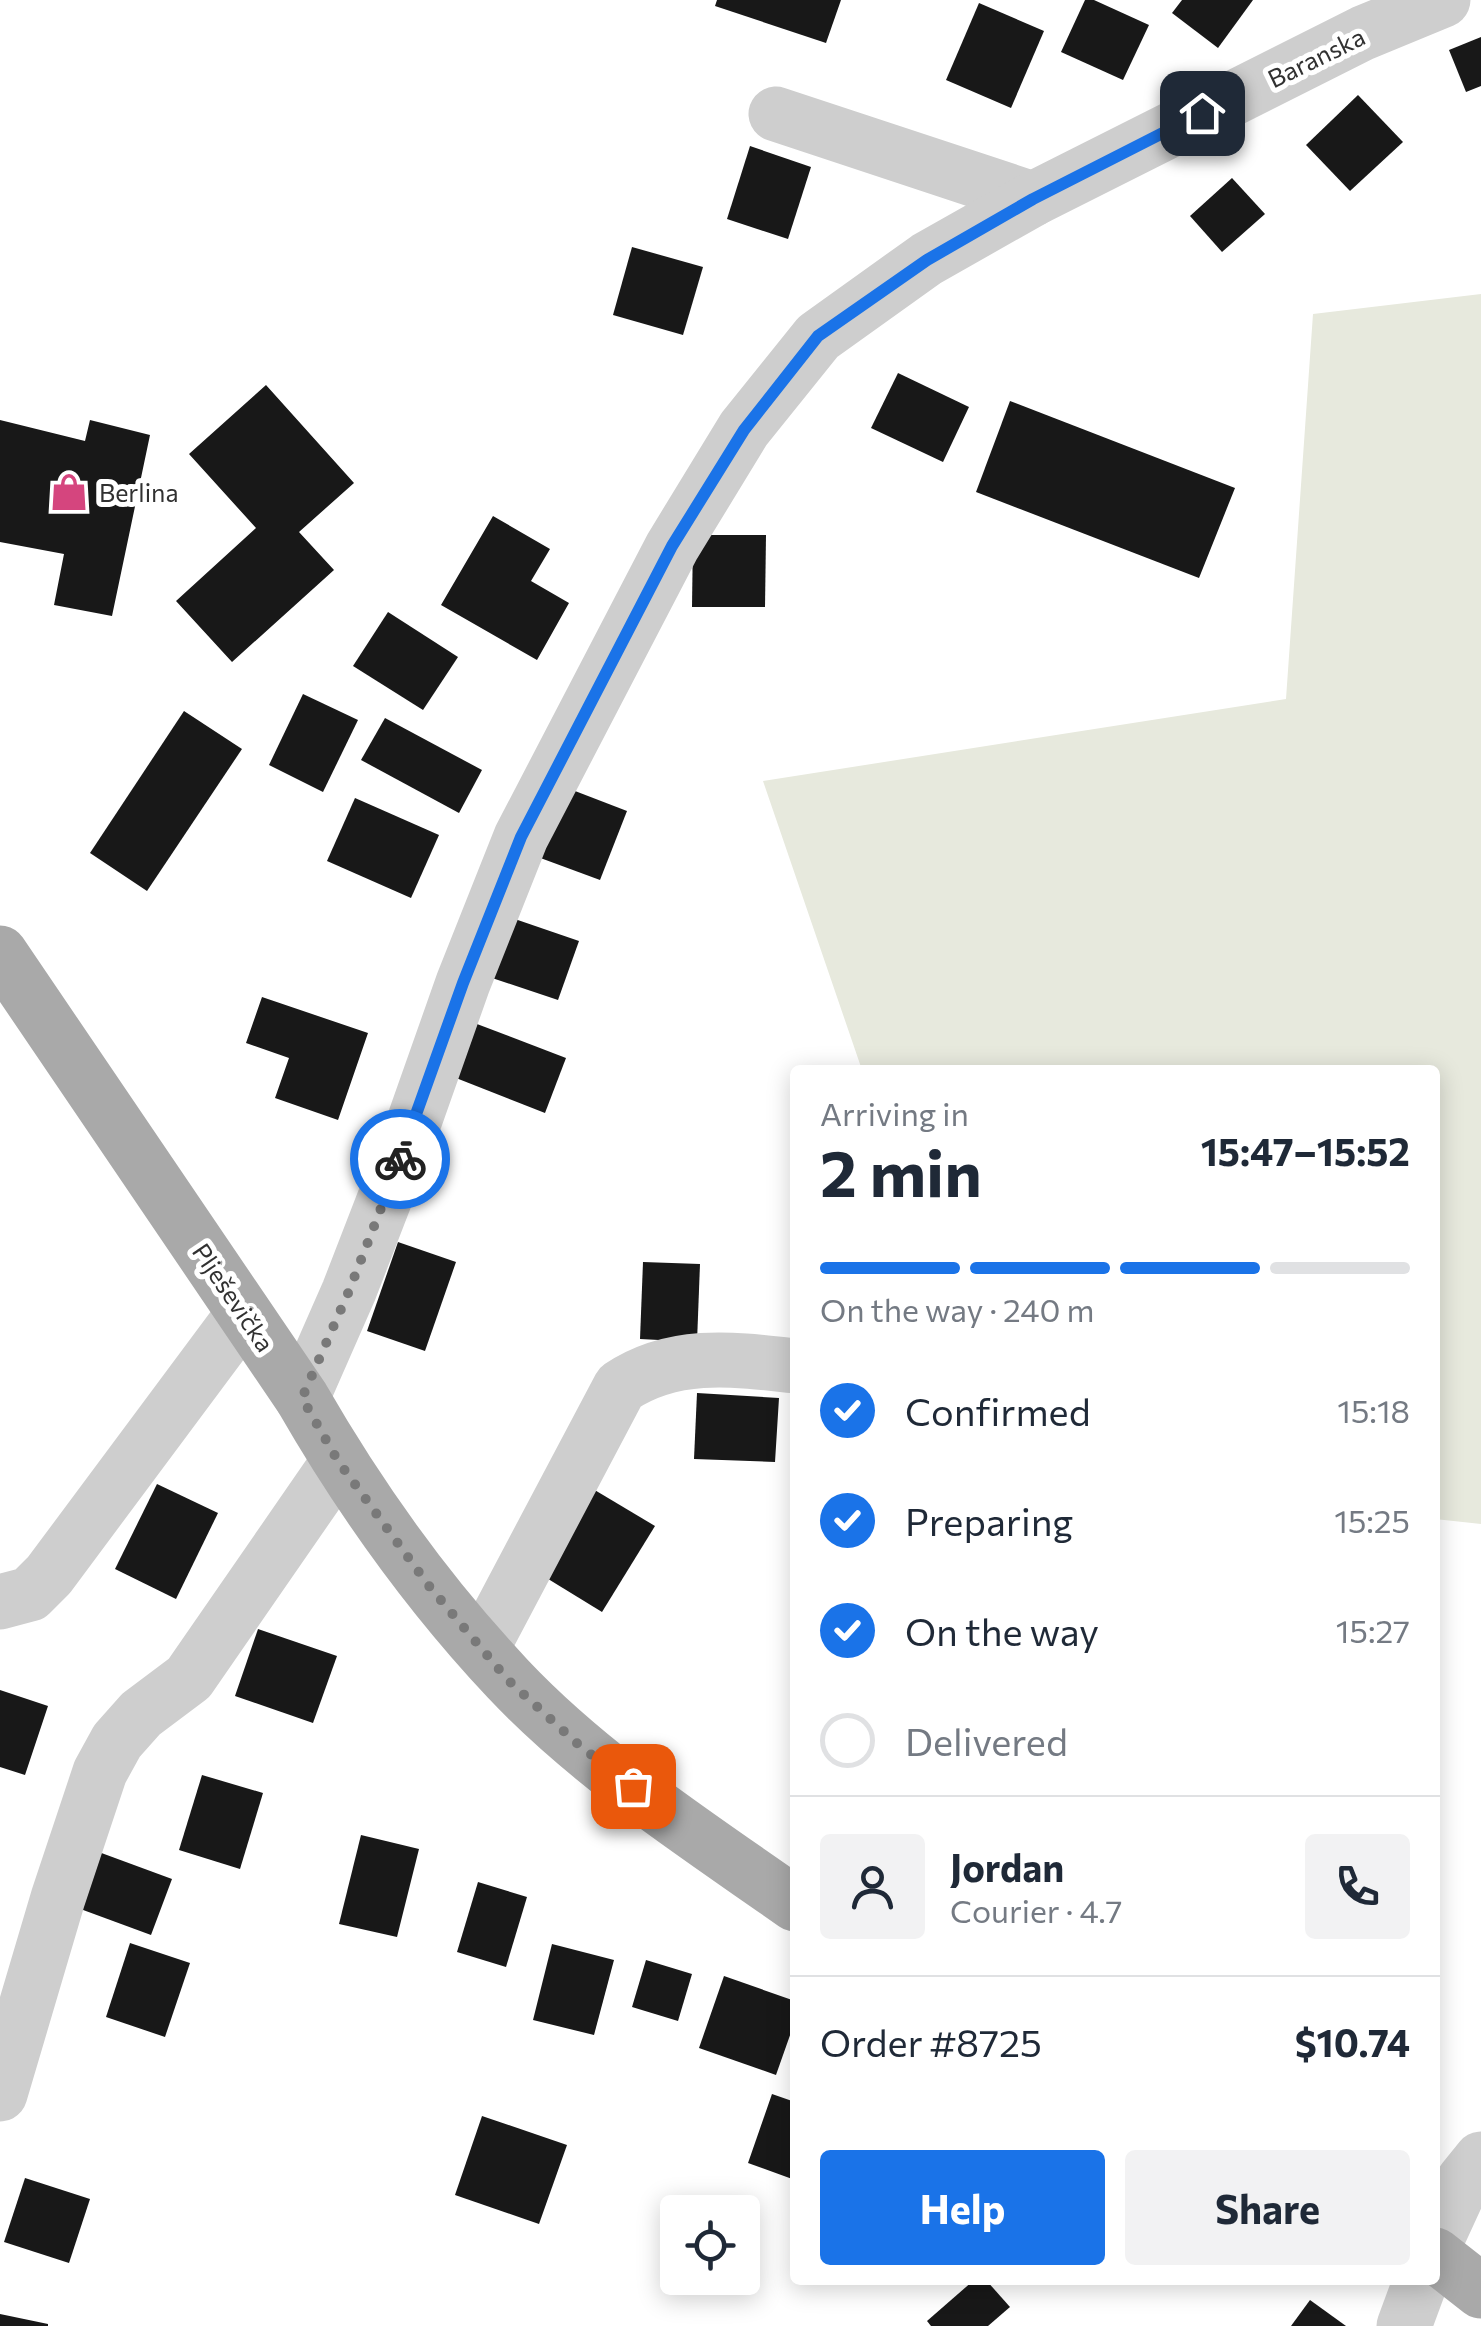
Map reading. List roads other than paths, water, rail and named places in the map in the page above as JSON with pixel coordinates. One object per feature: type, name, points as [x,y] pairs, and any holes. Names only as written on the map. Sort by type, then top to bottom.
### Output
[{"type":"main road","name":"Plješevička","points":[[0,952],[302,1398],[338,1461],[429,1586],[508,1680],[581,1747],[790,1900]]},
{"type":"main road","points":[[1440,2259],[1481,2291]]},
{"type":"street","name":"Baranska","points":[[302,1398],[349,1291],[521,837],[672,546],[744,430],[818,336],[927,260],[1033,199],[1363,33],[1443,0]]},
{"type":"street","points":[[776,114],[1033,199]]},
{"type":"street","points":[[0,1602],[30,1594],[50,1575],[244,1313]]},
{"type":"street","points":[[482,1648],[620,1388],[644,1372],[688,1360],[790,1366]]},
{"type":"street","points":[[0,2094],[100,1772],[117,1741],[141,1714],[189,1678],[338,1461]]},
{"type":"street","points":[[1440,2232],[1464,2180],[1481,2159]]},
{"type":"street","points":[[1404,2326],[1419,2285]]},
{"type":"place","name":"Berlina","points":[[69,492]]}]
